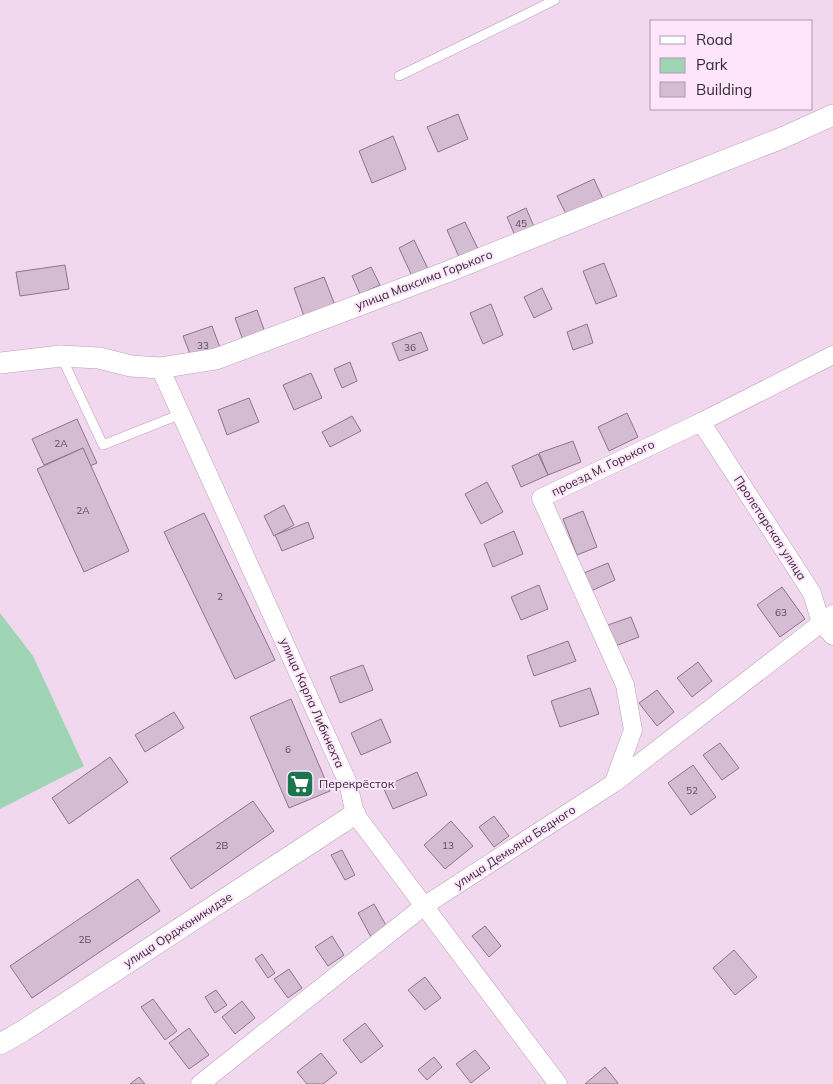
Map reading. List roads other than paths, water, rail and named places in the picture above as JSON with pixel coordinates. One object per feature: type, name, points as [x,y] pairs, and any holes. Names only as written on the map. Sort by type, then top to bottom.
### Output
[{"type":"street","name":"улица Максима Горького","points":[[0,363],[61,356],[99,358],[131,366],[160,368],[216,359],[447,272],[782,138],[833,115]]},
{"type":"street","name":"проезд М. Горького","points":[[614,783],[633,730],[625,685],[541,498],[701,422],[833,355]]},
{"type":"street","name":"улица Карла Либкнехта","points":[[160,368],[348,783],[354,814],[558,1084]]},
{"type":"street","name":"Пролетарская улица","points":[[701,422],[812,593],[829,624]]},
{"type":"street","name":"улица Демьяна Бедного","points":[[200,1084],[424,906],[614,783],[829,624]]},
{"type":"street","name":"улица Орджоникидзе","points":[[0,1044],[23,1031],[354,814]]},
{"type":"lane","points":[[399,76],[555,0]]},
{"type":"lane","points":[[61,356],[103,445],[181,414]]},
{"type":"place","name":"Перекрёсток","points":[[300,784]]}]
